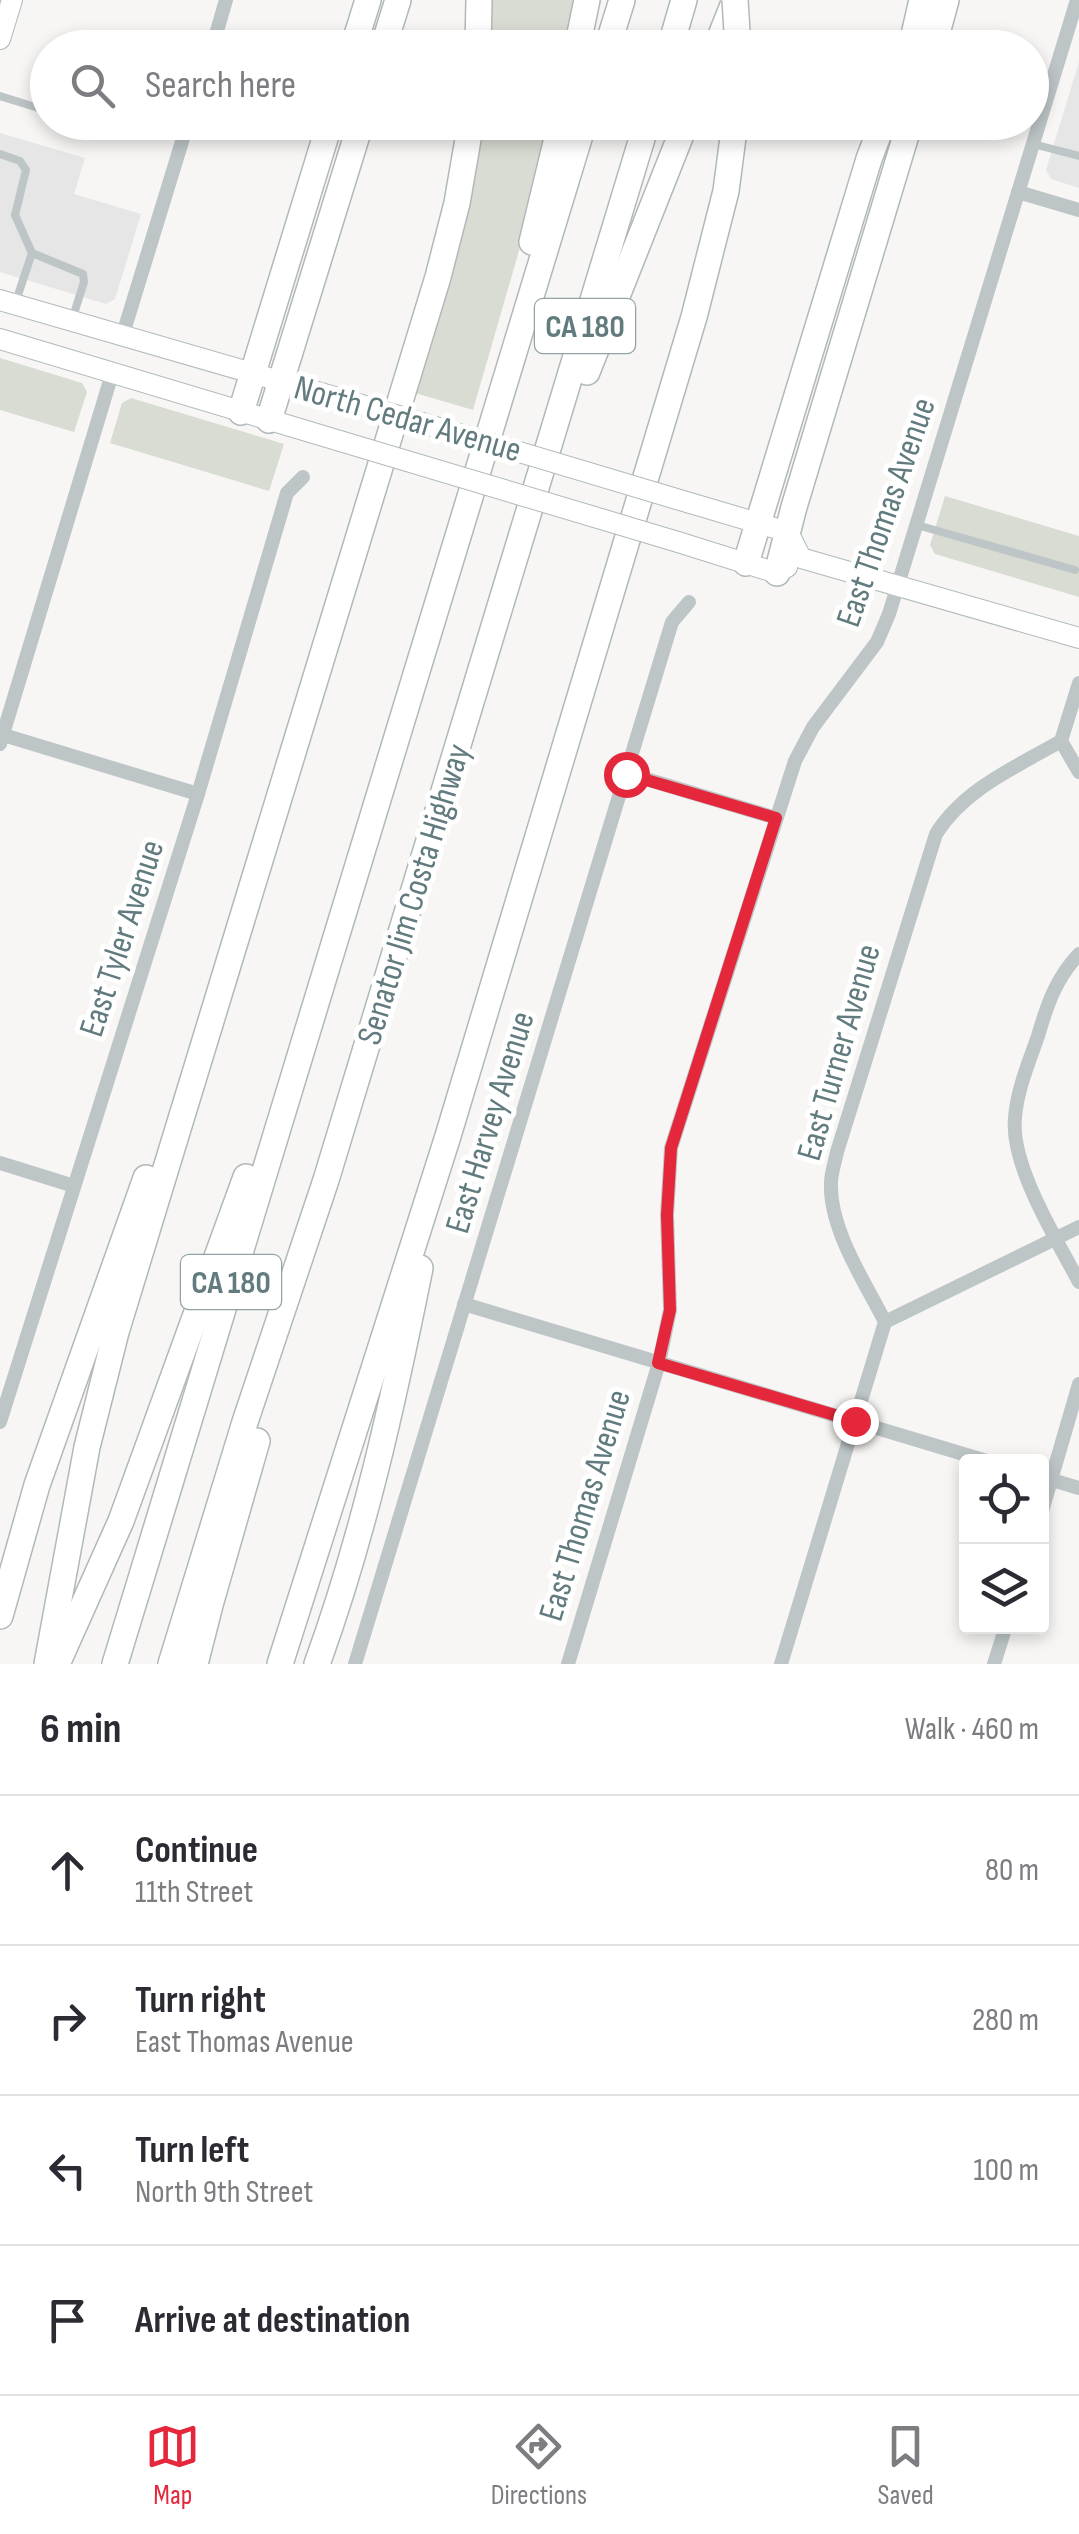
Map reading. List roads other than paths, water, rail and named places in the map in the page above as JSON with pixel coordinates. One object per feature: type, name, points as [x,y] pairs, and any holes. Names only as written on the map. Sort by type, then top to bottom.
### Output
[{"type":"highway","points":[[359,30],[368,0]]},
{"type":"highway","points":[[389,30],[398,0]]},
{"type":"highway","points":[[478,30],[479,0]]},
{"type":"highway","points":[[581,30],[587,0]]},
{"type":"highway","points":[[613,30],[622,0]]},
{"type":"highway","points":[[675,30],[684,0]]},
{"type":"highway","points":[[723,30],[735,0]]},
{"type":"highway","points":[[735,0],[737,30]]},
{"type":"highway","points":[[915,30],[922,0]]},
{"type":"highway","points":[[937,30],[946,0]]},
{"type":"highway","points":[[242,412],[324,140]]},
{"type":"highway","points":[[269,420],[355,140]]},
{"type":"highway","points":[[47,1664],[87,1446],[111,1350],[438,277],[468,140]]},
{"type":"highway","points":[[466,509],[557,140]]},
{"type":"highway","name":"Senator Jim Costa Highway","points":[[115,1664],[579,140]]},
{"type":"highway","name":"Senator Jim Costa Highway","points":[[170,1664],[326,1180],[642,140]]},
{"type":"highway","points":[[524,530],[679,140]]},
{"type":"highway","points":[[280,1664],[448,1136],[704,283],[726,191],[732,140]]},
{"type":"highway","points":[[746,563],[876,140]]},
{"type":"highway","points":[[778,573],[905,140]]},
{"type":"highway","points":[[0,1616],[58,1424],[256,872]]},
{"type":"highway","points":[[57,1664],[121,1521],[346,900]]},
{"type":"highway","points":[[317,1664],[373,1482],[448,1136]]},
{"type":"highway","points":[[195,1664],[326,1180]]},
{"type":"main road","points":[[0,39],[12,0]]},
{"type":"main road","name":"North Cedar Avenue","points":[[7,302],[788,532]]},
{"type":"main road","name":"North Cedar Avenue","points":[[0,340],[778,573]]},
{"type":"main road","points":[[788,532],[801,558],[1079,638]]},
{"type":"main road","points":[[778,573],[801,558]]},
{"type":"street","points":[[217,30],[226,0]]},
{"type":"street","name":"East Thomas Avenue","points":[[1049,92],[1077,0]]},
{"type":"street","points":[[123,334],[182,140]]},
{"type":"street","name":"East Thomas Avenue","points":[[568,1664],[658,1363],[670,1310],[667,1215],[671,1148],[794,761],[813,727],[877,642],[898,586],[1034,140]]},
{"type":"street","points":[[1018,192],[1079,210]]},
{"type":"street","points":[[112,374],[1,738],[198,794]]},
{"type":"street","name":"East Tyler Avenue","points":[[0,1422],[288,494],[303,477]]},
{"type":"street","name":"East Harvey Avenue","points":[[354,1664],[672,622],[689,602]]},
{"type":"street","points":[[1079,683],[1061,741],[1079,772]]},
{"type":"street","name":"East Turner Avenue","points":[[885,1322],[839,1230],[831,1182],[837,1152],[936,834],[961,802],[1061,741]]},
{"type":"street","points":[[626,774],[776,818]]},
{"type":"street","points":[[1079,954],[1050,995],[1014,1122],[1022,1166],[1079,1282]]},
{"type":"street","points":[[0,1163],[74,1186]]},
{"type":"street","points":[[780,1664],[885,1322],[1079,1227]]},
{"type":"street","points":[[464,1304],[964,1454]]},
{"type":"street","points":[[1049,1469],[1079,1384]]},
{"type":"street","points":[[1049,1479],[1079,1488]]},
{"type":"street","points":[[994,1664],[1003,1634]]},
{"type":"lane","points":[[0,96],[30,105]]},
{"type":"lane","points":[[1033,144],[1079,156]]},
{"type":"lane","points":[[0,154],[20,160],[26,170],[15,215],[32,254],[83,274],[72,320]]},
{"type":"lane","points":[[7,302],[32,254]]},
{"type":"lane","points":[[917,524],[1075,570]]}]
